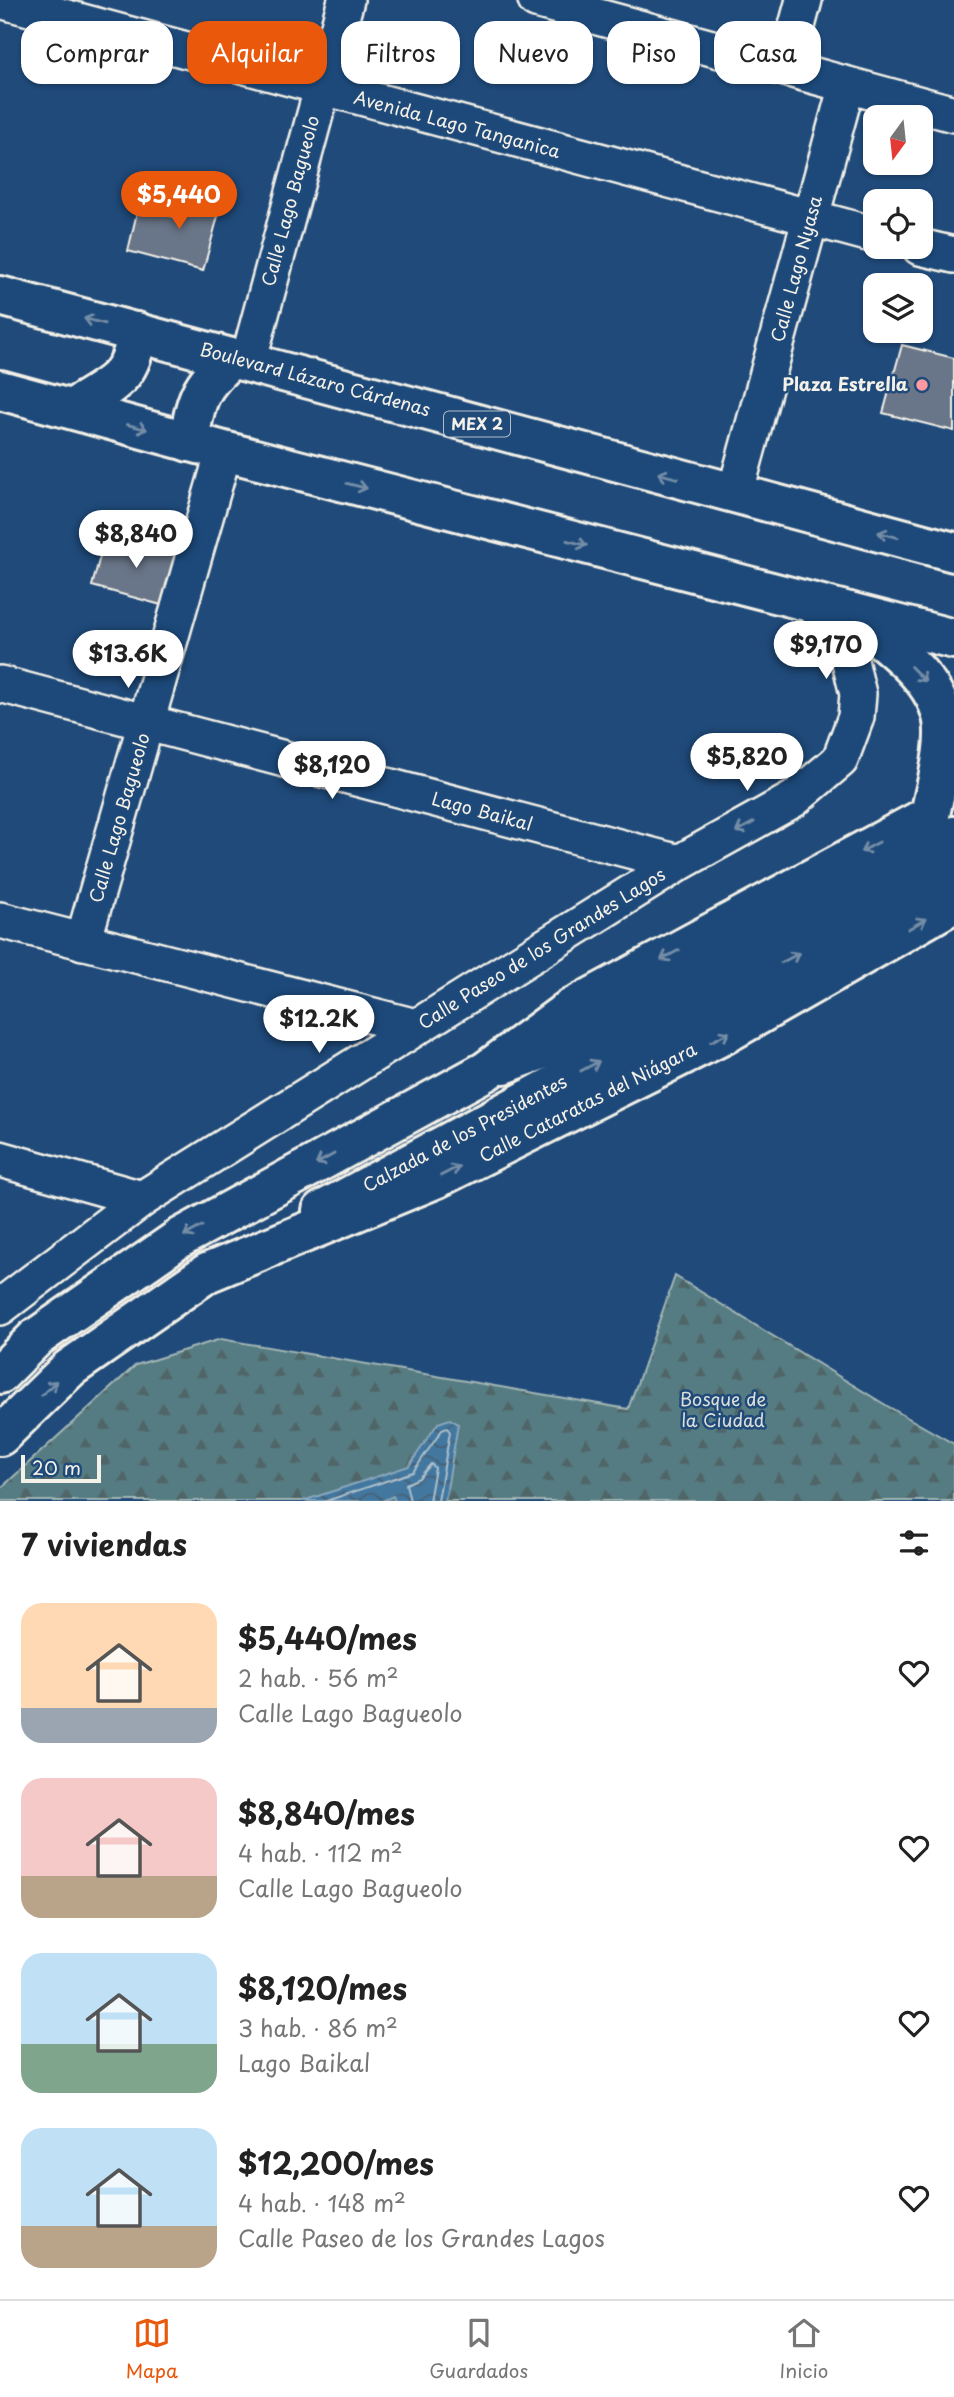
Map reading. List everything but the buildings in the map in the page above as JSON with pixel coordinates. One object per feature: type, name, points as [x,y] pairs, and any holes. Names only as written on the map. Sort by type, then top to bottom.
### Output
[{"type":"main road","name":"Boulevard Lázaro Cárdenas","points":[[0,296],[954,552]]},
{"type":"main road","points":[[72,409],[127,371],[134,358],[137,332]]},
{"type":"main road","points":[[207,447],[200,392],[211,376],[240,360]]},
{"type":"main road","points":[[0,390],[207,447],[954,639]]},
{"type":"main road","points":[[0,1374],[36,1338],[180,1238],[486,1071],[570,1009],[946,817],[944,733],[939,708],[925,680],[831,608]]},
{"type":"main road","name":"Calzada de los Presidentes","points":[[0,1436],[70,1368],[206,1273],[820,942],[954,865]]},
{"type":"main road","name":"Calle Cataratas del Niágara","points":[[206,1273],[447,1173],[725,1034],[954,903]]},
{"type":"street","name":"Avenida Lago Tanganica","points":[[0,0],[322,89],[863,232]]},
{"type":"street","name":"Calle Lago Bagueolo","points":[[240,360],[322,89],[346,0]]},
{"type":"street","points":[[536,0],[714,48]]},
{"type":"street","points":[[798,21],[804,0]]},
{"type":"street","points":[[821,78],[954,114]]},
{"type":"street","name":"Calle Lago Nyasa","points":[[735,494],[847,85]]},
{"type":"street","points":[[933,250],[954,256]]},
{"type":"street","name":"Calle Lago Bagueolo","points":[[83,942],[147,724],[207,447]]},
{"type":"street","name":"Calle Paseo de los Grandes Lagos","points":[[0,1307],[142,1199],[679,863],[794,799],[840,760],[856,717],[858,694],[849,657],[831,608]]},
{"type":"street","name":"Lago Baikal","points":[[0,684],[679,863]]},
{"type":"street","points":[[0,920],[416,1027]]},
{"type":"street","points":[[0,1159],[142,1199]]},
{"type":"green space","name":"Bosque de la Ciudad","points":[[675,1276],[954,1444],[954,1501],[0,1501],[0,1489],[136,1365],[221,1339],[628,1409]]},
{"type":"water","points":[[450,1419],[458,1424],[445,1501],[395,1501],[393,1496],[382,1501],[303,1501],[409,1466],[438,1423]]},
{"type":"place","name":"Plaza Estrella","points":[[922,385]]}]
